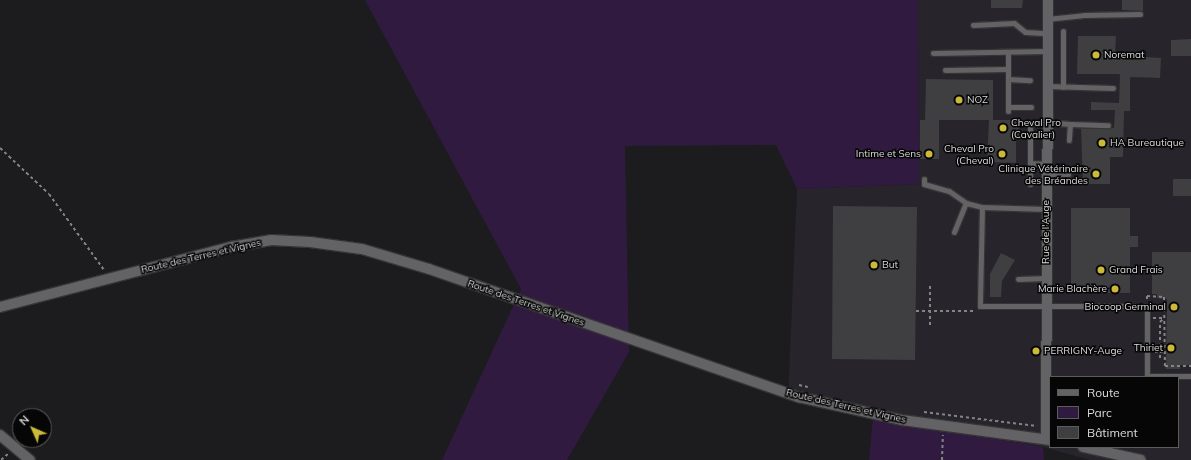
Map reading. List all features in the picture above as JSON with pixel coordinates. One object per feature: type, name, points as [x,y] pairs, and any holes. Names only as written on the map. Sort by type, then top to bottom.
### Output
[{"type":"street","name":"Rue de l'Auge","points":[[1048,0],[1046,209],[1046,427],[1048,440]]},
{"type":"street","name":"Route des Terres et Vignes","points":[[0,307],[107,275],[231,248],[271,240],[310,242],[362,249],[429,269],[799,397],[883,417],[1048,440]]},
{"type":"street","points":[[0,435],[30,460]]},
{"type":"street","points":[[1087,448],[1141,460]]},
{"type":"lane","points":[[1047,19],[1084,15],[1140,14]]},
{"type":"lane","points":[[973,25],[1014,23],[1025,32],[1047,32]]},
{"type":"lane","points":[[1063,31],[1063,87]]},
{"type":"lane","points":[[934,53],[1047,51]]},
{"type":"lane","points":[[1008,52],[1008,109],[1031,107]]},
{"type":"lane","points":[[945,70],[1008,70]]},
{"type":"lane","points":[[1008,79],[1030,80]]},
{"type":"lane","points":[[1047,86],[1113,88]]},
{"type":"lane","points":[[1047,122],[1108,125]]},
{"type":"lane","points":[[1069,140],[1070,124]]},
{"type":"lane","points":[[1030,125],[1030,184]]},
{"type":"lane","points":[[1030,163],[1068,174]]},
{"type":"lane","points":[[924,179],[924,184],[949,191],[966,203],[982,207],[1046,209]]},
{"type":"lane","points":[[954,232],[966,203]]},
{"type":"lane","points":[[982,207],[980,306],[1147,306],[1147,376],[1191,376]]},
{"type":"lane","points":[[1018,279],[1046,278]]},
{"type":"path","points":[[0,148],[49,194],[107,275]]},
{"type":"path","points":[[107,275],[112,269]]},
{"type":"path","points":[[97,274],[107,275]]},
{"type":"path","points":[[930,285],[930,325]]},
{"type":"path","points":[[1150,296],[1164,297],[1164,366],[1191,366]]},
{"type":"path","points":[[916,311],[978,311]]},
{"type":"path","points":[[1154,318],[1164,318]]},
{"type":"path","points":[[1160,358],[1160,322],[1164,318]]},
{"type":"path","points":[[1147,352],[1164,352]]},
{"type":"path","points":[[793,383],[815,389]]},
{"type":"path","points":[[923,411],[1046,427]]},
{"type":"path","points":[[942,460],[944,426]]},
{"type":"shaded area","points":[[918,0],[1191,0],[1191,460],[1090,460],[1043,447],[788,399],[797,189],[919,184]]},
{"type":"green space","points":[[365,0],[918,0],[919,184],[797,189],[776,145],[625,146],[629,352],[567,460],[442,460],[521,289]]},
{"type":"green space","points":[[873,417],[1043,447],[1044,460],[869,460]]},
{"type":"building","points":[[991,0],[1023,0],[1022,8],[991,8]]},
{"type":"building","points":[[1122,0],[1143,0],[1143,11],[1122,10]]},
{"type":"building","points":[[1078,36],[1116,36],[1115,55],[1161,58],[1160,78],[1130,77],[1130,111],[1124,111],[1123,157],[1110,157],[1110,184],[1083,184],[1081,128],[1114,128],[1115,110],[1091,110],[1091,102],[1119,103],[1120,74],[1077,74]]},
{"type":"building","points":[[1191,39],[1191,56],[1171,56],[1171,40]]},
{"type":"building","points":[[926,79],[993,80],[993,120],[1019,120],[1019,138],[1016,138],[1016,163],[987,162],[989,120],[939,120],[939,159],[920,159],[920,120],[925,120]]},
{"type":"building","points":[[1173,179],[1191,179],[1191,196],[1173,196]]},
{"type":"building","name":"But","points":[[833,206],[917,207],[915,360],[832,359]]},
{"type":"building","name":"Grand Frais","points":[[1071,208],[1130,208],[1130,236],[1138,236],[1138,247],[1130,247],[1130,293],[1071,293]]},
{"type":"building","points":[[1152,252],[1191,252],[1191,365],[1180,365],[1180,369],[1166,369],[1167,299],[1157,298],[1157,294],[1152,294]]},
{"type":"building","points":[[1001,253],[1015,260],[1002,281],[1001,297],[990,297],[990,274]]},
{"type":"place","name":"Noremat","points":[[1096,55]]},
{"type":"place","name":"NOZ","points":[[959,100]]},
{"type":"place","name":"Cheval Pro (Cavalier)","points":[[1003,128]]},
{"type":"place","name":"HA Bureautique","points":[[1102,143]]},
{"type":"place","name":"Intime et Sens","points":[[929,154]]},
{"type":"place","name":"Cheval Pro (Cheval)","points":[[1002,154]]},
{"type":"place","name":"Clinique Vétérinaire des Bréandes","points":[[1096,174]]},
{"type":"place","name":"But","points":[[874,265]]},
{"type":"place","name":"Grand Frais","points":[[1101,270]]},
{"type":"place","name":"Marie Blachère","points":[[1115,289]]},
{"type":"place","name":"Biocoop Germinal","points":[[1174,307]]},
{"type":"place","name":"Thiriet","points":[[1171,348]]},
{"type":"place","name":"PERRIGNY-Auge","points":[[1036,351]]}]
